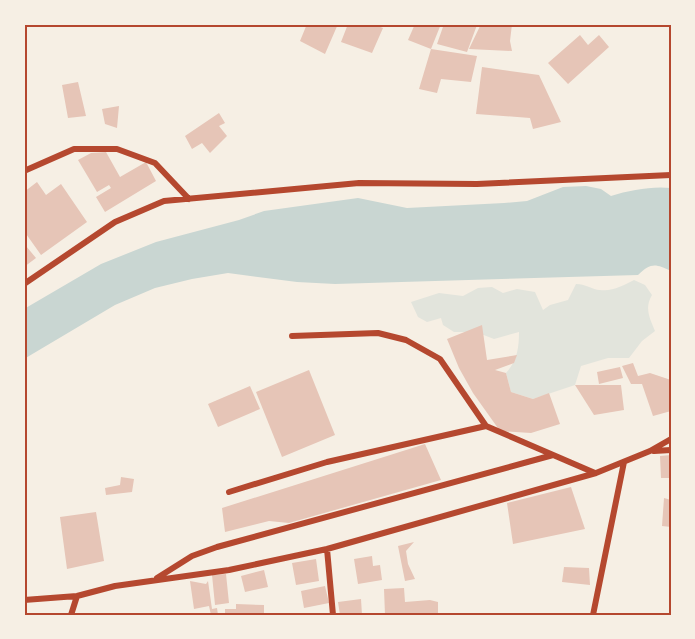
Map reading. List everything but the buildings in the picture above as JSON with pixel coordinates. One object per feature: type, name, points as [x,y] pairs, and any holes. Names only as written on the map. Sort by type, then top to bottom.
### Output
[{"type":"street","points":[[24,171],[74,150],[117,149],[155,163],[189,199]]},
{"type":"street","points":[[24,284],[115,222],[164,201],[359,183],[477,184],[671,175]]},
{"type":"street","points":[[292,336],[378,333],[406,340],[440,359],[486,426],[596,473]]},
{"type":"street","points":[[229,492],[327,462],[486,426]]},
{"type":"street","points":[[24,600],[77,596],[116,586],[229,570],[327,549],[596,473],[650,451],[671,439]]},
{"type":"street","points":[[650,451],[671,450]]},
{"type":"street","points":[[155,579],[192,556],[218,547],[553,455]]},
{"type":"street","points":[[593,615],[624,462]]},
{"type":"street","points":[[327,549],[333,615]]},
{"type":"street","points":[[71,615],[77,596]]},
{"type":"shaded area","points":[[586,186],[601,189],[611,196],[641,189],[671,188],[671,271],[654,265],[638,275],[335,284],[297,282],[228,273],[155,288],[115,305],[24,359],[24,309],[101,264],[156,242],[264,211],[358,198],[407,208],[504,203],[527,201],[563,187]]},
{"type":"shaded area","points":[[634,280],[645,285],[652,295],[648,309],[655,331],[642,341],[629,358],[608,358],[581,366],[575,385],[533,399],[511,392],[506,373],[517,354],[519,332],[494,339],[476,332],[454,332],[443,325],[441,318],[427,322],[418,317],[411,302],[439,293],[463,296],[478,288],[492,287],[503,293],[517,289],[535,292],[543,310],[550,305],[568,300],[576,284],[597,290],[609,290]]}]
